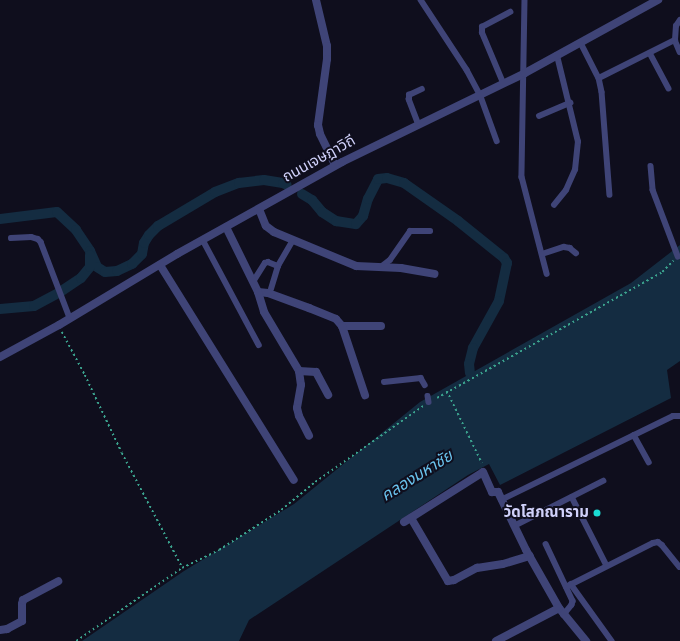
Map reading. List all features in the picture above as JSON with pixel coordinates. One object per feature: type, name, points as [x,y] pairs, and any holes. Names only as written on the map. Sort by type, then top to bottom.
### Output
[{"type":"street","points":[[316,0],[327,46],[327,59],[318,125],[320,134],[335,166]]},
{"type":"street","name":"ถนนเจษฎาวิถี","points":[[0,357],[59,325],[203,240],[335,166],[418,124],[525,73],[658,0]]},
{"type":"street","points":[[259,209],[266,226],[274,232],[356,266],[381,267],[434,274]]},
{"type":"street","points":[[226,227],[258,292],[264,312],[299,371],[301,385],[297,408],[299,416],[309,436]]},
{"type":"street","points":[[160,265],[294,480]]},
{"type":"street","points":[[258,292],[268,293],[336,319],[342,326],[365,395]]},
{"type":"street","points":[[342,326],[381,326]]},
{"type":"street","points":[[299,371],[316,372],[328,395]]},
{"type":"street","points":[[530,556],[477,568],[451,582],[448,581],[408,520],[481,472],[492,492],[498,492],[514,526],[559,608],[586,641]]},
{"type":"street","points":[[0,630],[7,629],[22,622],[23,600],[58,581]]},
{"type":"street","points":[[496,641],[508,638],[559,608]]},
{"type":"lane","points":[[421,0],[480,94],[497,141]]},
{"type":"lane","points":[[525,0],[525,73],[522,177],[547,274]]},
{"type":"lane","points":[[503,83],[482,33],[482,27],[510,12]]},
{"type":"lane","points":[[680,20],[676,26],[675,40],[680,52]]},
{"type":"lane","points":[[599,78],[675,40]]},
{"type":"lane","points":[[582,42],[599,78],[604,105],[610,195]]},
{"type":"lane","points":[[650,53],[669,88]]},
{"type":"lane","points":[[554,205],[566,190],[575,170],[578,153],[577,129],[557,56]]},
{"type":"lane","points":[[418,124],[409,100],[409,95],[422,88]]},
{"type":"lane","points":[[539,116],[570,103]]},
{"type":"lane","points":[[651,166],[655,195],[678,256]]},
{"type":"lane","points":[[381,267],[390,260],[410,231],[430,231]]},
{"type":"lane","points":[[11,238],[31,237],[38,238],[41,242],[70,318]]},
{"type":"lane","points":[[203,240],[259,345]]},
{"type":"lane","points":[[271,289],[278,266],[293,240]]},
{"type":"lane","points":[[542,254],[564,247],[570,248],[576,253]]},
{"type":"lane","points":[[253,282],[265,263],[268,262],[278,266]]},
{"type":"lane","points":[[384,382],[421,378],[425,385]]},
{"type":"lane","points":[[501,500],[673,416],[680,416]]},
{"type":"lane","points":[[634,435],[649,462]]},
{"type":"lane","points":[[514,526],[603,481]]},
{"type":"lane","points":[[572,497],[607,566]]},
{"type":"lane","points":[[568,585],[653,543],[658,542],[680,567]]},
{"type":"lane","points":[[546,544],[568,585],[573,600],[572,605],[564,615]]},
{"type":"lane","points":[[568,585],[612,641]]},
{"type":"path","points":[[76,641],[182,568],[219,550],[281,510],[315,482],[428,399],[447,391],[662,272],[678,256]]},
{"type":"path","points":[[59,325],[85,375],[122,453],[182,568]]},
{"type":"path","points":[[447,391],[483,464]]},
{"type":"water","name":"คลองมหาชัย","points":[[680,245],[680,361],[667,370],[671,398],[500,485],[489,464],[468,475],[249,620],[239,641],[82,641],[184,571],[294,504],[420,402],[631,283]]},
{"type":"waterway","points":[[302,194],[312,200],[322,212],[336,221],[356,224],[363,216],[368,199],[378,179],[387,178],[404,183],[458,221],[504,258],[507,263],[499,301],[473,348],[469,364],[470,373]]},
{"type":"waterway","points":[[0,219],[57,212],[76,230],[90,251],[97,267],[105,272],[117,271],[132,264],[142,254],[144,243],[149,235],[158,226],[215,192],[239,183],[264,180],[287,185]]},
{"type":"waterway","points":[[0,309],[34,306],[60,292],[81,278],[90,267],[90,255]]},
{"type":"place","name":"วัดโสภณาราม","points":[[597,513]]}]
